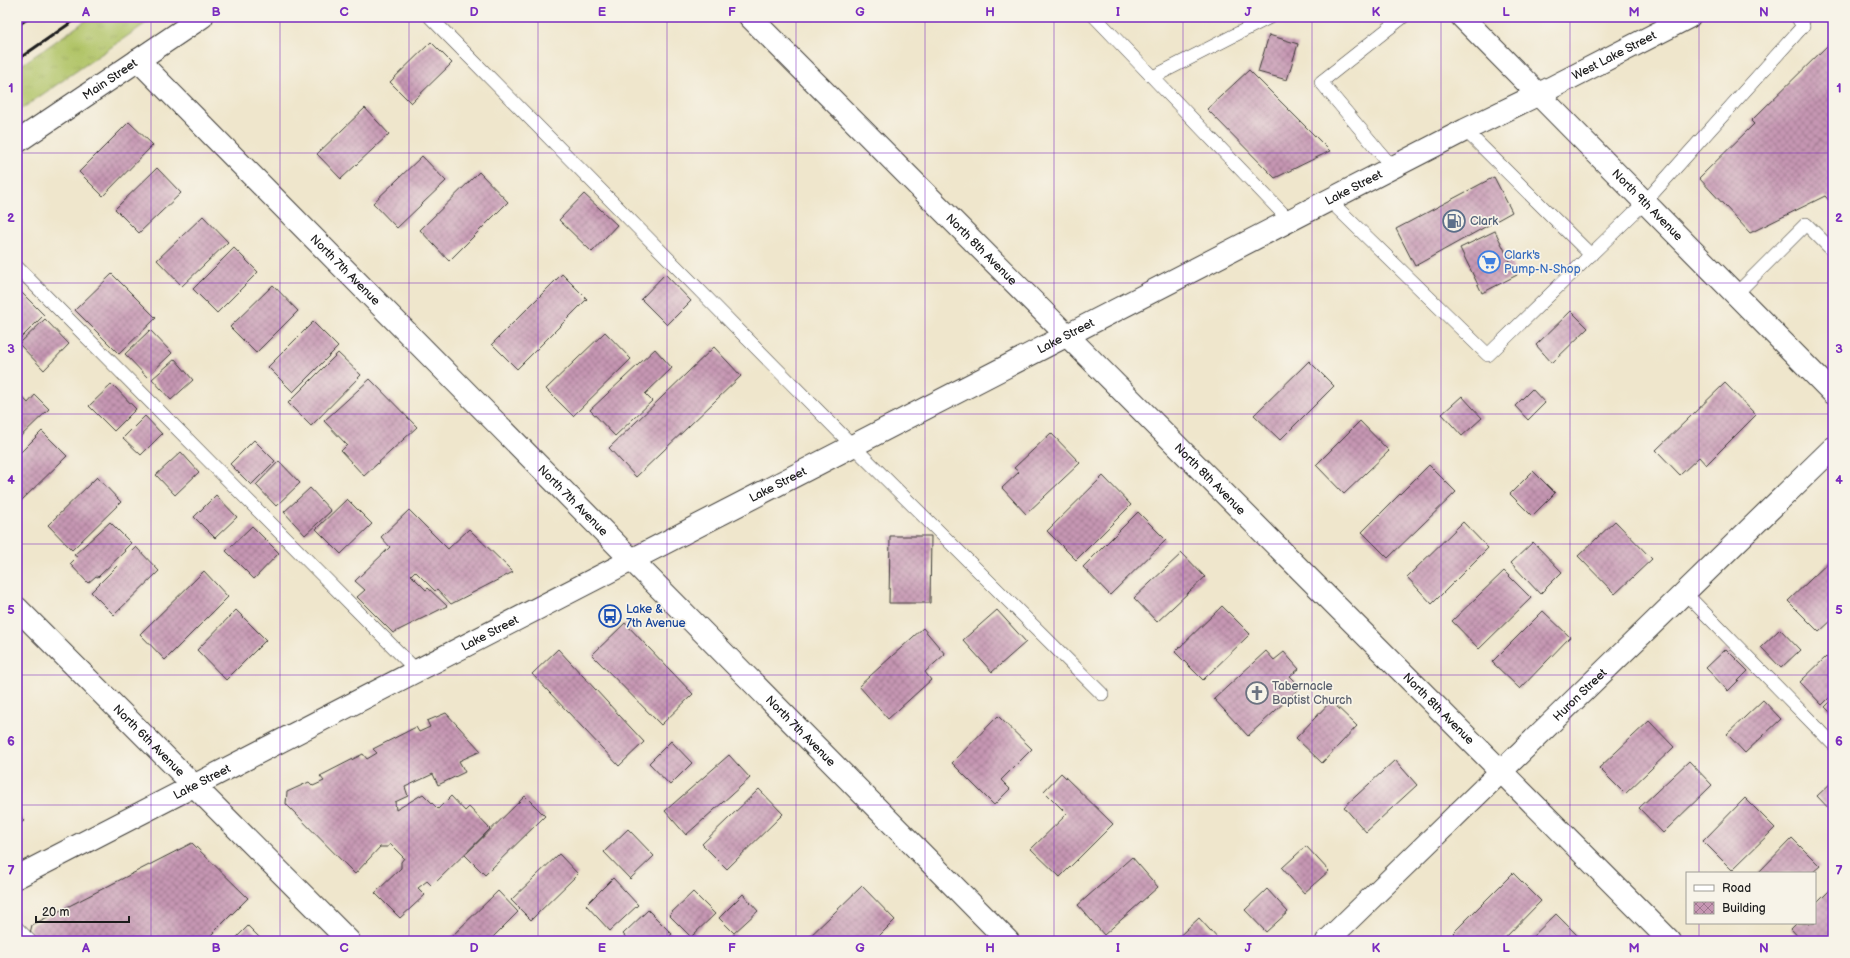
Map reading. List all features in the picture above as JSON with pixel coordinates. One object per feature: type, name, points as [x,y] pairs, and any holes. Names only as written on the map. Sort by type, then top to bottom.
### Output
[{"type":"street","name":"Main Street","points":[[17,142],[202,17]]},
{"type":"street","name":"North 8th Avenue","points":[[750,17],[1670,941]]},
{"type":"street","name":"North 9th Avenue","points":[[1462,17],[1833,392]]},
{"type":"street","name":"West Lake Street","points":[[1539,94],[1689,17]]},
{"type":"street","name":"North 7th Avenue","points":[[138,60],[631,561],[1008,941]]},
{"type":"street","name":"Lake Street","points":[[17,877],[196,786],[1392,167],[1539,94]]},
{"type":"street","name":"Huron Street","points":[[1334,939],[1501,771],[1833,448]]},
{"type":"street","name":"North 6th Avenue","points":[[17,608],[350,941]]},
{"type":"lane","points":[[430,17],[853,446],[1102,694]]},
{"type":"lane","points":[[1095,17],[1289,220]]},
{"type":"lane","points":[[1153,78],[1270,17]]},
{"type":"lane","points":[[1392,167],[1321,82],[1403,17]]},
{"type":"lane","points":[[1329,200],[1488,355],[1645,202],[1803,26],[1797,17]]},
{"type":"lane","points":[[1465,130],[1591,255]]},
{"type":"lane","points":[[1736,294],[1806,224],[1833,250]]},
{"type":"lane","points":[[17,267],[417,671]]},
{"type":"lane","points":[[1685,593],[1833,744]]},
{"type":"lane","points":[[17,928],[30,941]]},
{"type":"green space","points":[[91,17],[155,17],[17,112],[17,68]]},
{"type":"building","points":[[1269,35],[1298,44],[1287,80],[1258,72]]},
{"type":"building","points":[[1833,40],[1833,205],[1825,196],[1750,233],[1699,178],[1754,124],[1751,121]]},
{"type":"building","points":[[431,42],[452,63],[411,103],[390,82]]},
{"type":"building","points":[[1249,70],[1330,151],[1275,178],[1207,109]]},
{"type":"building","points":[[365,108],[389,134],[341,179],[317,154]]},
{"type":"building","points":[[129,122],[153,145],[103,196],[79,172]]},
{"type":"building","points":[[422,156],[446,181],[397,228],[373,203]]},
{"type":"building","points":[[157,168],[181,193],[139,233],[115,209]]},
{"type":"building","points":[[479,172],[508,202],[449,261],[420,230]]},
{"type":"building","name":"Clark","points":[[1494,177],[1512,212],[1415,266],[1396,229]]},
{"type":"building","points":[[584,194],[617,225],[592,252],[559,220]]},
{"type":"building","points":[[203,216],[228,242],[182,286],[157,260]]},
{"type":"building","name":"Clark's Pump-N-Shop","points":[[1495,231],[1517,275],[1482,293],[1460,248]]},
{"type":"building","points":[[234,248],[258,272],[217,313],[193,289]]},
{"type":"building","points":[[112,274],[156,318],[119,354],[75,310]]},
{"type":"building","points":[[562,274],[587,299],[517,369],[492,344]]},
{"type":"building","points":[[665,274],[691,301],[667,325],[641,299]]},
{"type":"building","points":[[273,285],[298,311],[256,353],[230,327]]},
{"type":"building","points":[[17,288],[44,315],[17,342]]},
{"type":"building","points":[[1571,311],[1588,328],[1552,363],[1536,345]]},
{"type":"building","points":[[45,319],[69,344],[44,370],[19,344]]},
{"type":"building","points":[[313,322],[338,347],[293,392],[268,367]]},
{"type":"building","points":[[150,330],[172,353],[147,377],[125,354]]},
{"type":"building","points":[[605,332],[631,359],[573,416],[546,389]]},
{"type":"building","points":[[714,347],[741,376],[636,477],[609,448]]},
{"type":"building","points":[[655,349],[672,368],[645,394],[652,401],[615,436],[590,410]]},
{"type":"building","points":[[338,353],[361,375],[311,426],[288,403]]},
{"type":"building","points":[[175,359],[193,380],[171,400],[152,379]]},
{"type":"building","points":[[1309,361],[1334,386],[1280,440],[1254,415]]},
{"type":"building","points":[[370,379],[417,427],[364,476],[341,451],[347,445],[324,421]]},
{"type":"building","points":[[1725,383],[1756,415],[1706,465],[1699,457],[1680,475],[1656,450]]},
{"type":"building","points":[[112,384],[136,409],[114,431],[89,406]]},
{"type":"building","points":[[1532,389],[1545,403],[1528,420],[1515,406]]},
{"type":"building","points":[[17,391],[28,403],[35,395],[49,409],[17,440]]},
{"type":"building","points":[[1462,396],[1482,418],[1462,436],[1442,414]]},
{"type":"building","points":[[145,416],[162,434],[141,455],[123,438]]},
{"type":"building","points":[[1360,421],[1389,451],[1344,494],[1316,465]]},
{"type":"building","points":[[42,431],[67,456],[21,501],[17,497],[17,456]]},
{"type":"building","points":[[1051,433],[1080,463],[1026,514],[1002,488],[1019,472],[1014,468]]},
{"type":"building","points":[[254,440],[275,461],[251,485],[230,464]]},
{"type":"building","points":[[181,452],[199,472],[175,495],[156,475]]},
{"type":"building","points":[[279,461],[300,483],[276,506],[256,485]]},
{"type":"building","points":[[1429,465],[1456,492],[1388,558],[1362,532]]},
{"type":"building","points":[[1533,471],[1555,493],[1532,516],[1510,494]]},
{"type":"building","points":[[1103,476],[1131,505],[1076,560],[1047,531]]},
{"type":"building","points":[[97,477],[121,502],[72,550],[48,525]]},
{"type":"building","points":[[310,488],[331,511],[305,535],[284,512]]},
{"type":"building","points":[[216,495],[237,517],[215,538],[194,517]]},
{"type":"building","points":[[347,499],[372,524],[341,554],[316,529]]},
{"type":"building","points":[[409,510],[448,549],[469,529],[513,572],[451,604],[437,589],[435,591],[415,571],[411,575],[426,590],[428,588],[447,606],[393,633],[357,597],[365,590],[355,581],[390,547],[381,537]]},
{"type":"building","points":[[1138,512],[1166,540],[1110,595],[1083,567]]},
{"type":"building","points":[[1615,521],[1652,559],[1615,594],[1578,556]]},
{"type":"building","points":[[110,522],[131,543],[124,550],[125,551],[98,577],[96,576],[88,583],[70,564],[77,557],[74,555]]},
{"type":"building","points":[[1463,522],[1488,548],[1432,604],[1407,577]]},
{"type":"building","points":[[252,526],[279,553],[254,579],[226,551]]},
{"type":"building","points":[[890,536],[931,536],[930,603],[889,603]]},
{"type":"building","points":[[1533,542],[1562,572],[1540,594],[1511,563]]},
{"type":"building","points":[[136,547],[159,571],[114,615],[91,592]]},
{"type":"building","points":[[1182,553],[1205,577],[1157,622],[1134,598]]},
{"type":"building","points":[[1833,558],[1833,619],[1819,632],[1788,601]]},
{"type":"building","points":[[204,571],[228,597],[165,660],[140,634]]},
{"type":"building","points":[[1504,571],[1531,598],[1479,649],[1452,621]]},
{"type":"building","points":[[1222,606],[1250,634],[1203,680],[1175,652]]},
{"type":"building","points":[[236,610],[266,640],[226,680],[197,650]]},
{"type":"building","points":[[997,610],[1026,642],[992,672],[963,640]]},
{"type":"building","points":[[1543,611],[1570,637],[1520,689],[1492,662]]},
{"type":"building","points":[[625,623],[693,694],[661,725],[592,655]]},
{"type":"building","points":[[923,628],[945,654],[925,672],[931,680],[888,719],[859,686]]},
{"type":"building","points":[[1780,629],[1800,650],[1781,668],[1761,647]]},
{"type":"building","points":[[558,649],[644,742],[619,766],[532,674]]},
{"type":"building","points":[[1726,649],[1748,671],[1728,691],[1706,668]]},
{"type":"building","name":"Tabernacle Baptist Church","points":[[1266,651],[1274,660],[1284,652],[1299,669],[1290,676],[1301,687],[1248,736],[1214,699]]},
{"type":"building","points":[[1826,657],[1833,664],[1833,694],[1822,705],[1800,682]]},
{"type":"building","points":[[1833,699],[1833,715],[1825,707]]},
{"type":"building","points":[[1763,700],[1781,719],[1745,753],[1727,734]]},
{"type":"building","points":[[1331,701],[1357,726],[1322,763],[1296,738]]},
{"type":"building","points":[[446,713],[481,751],[459,761],[465,772],[438,785],[433,774],[405,787],[408,796],[395,802],[396,810],[423,794],[438,809],[451,796],[465,811],[469,807],[490,829],[432,886],[427,881],[418,888],[425,895],[400,918],[375,893],[401,868],[401,862],[404,858],[390,844],[388,847],[380,847],[355,874],[286,804],[287,792],[309,782],[313,786],[324,781],[320,776],[363,754],[367,759],[377,753],[373,749],[416,727],[419,732],[430,727],[427,721]]},
{"type":"building","points":[[998,716],[1032,749],[1001,780],[1010,789],[994,805],[952,763]]},
{"type":"building","points":[[1649,721],[1674,747],[1625,794],[1599,768]]},
{"type":"building","points":[[671,741],[692,763],[670,785],[649,763]]},
{"type":"building","points":[[729,755],[750,778],[686,835],[665,811]]},
{"type":"building","points":[[1395,760],[1417,785],[1366,832],[1344,807]]},
{"type":"building","points":[[1689,761],[1712,785],[1663,833],[1639,808]]},
{"type":"building","points":[[1061,773],[1113,824],[1060,877],[1031,849],[1067,814],[1044,791]]},
{"type":"building","points":[[1833,781],[1833,813],[1817,796]]},
{"type":"building","points":[[759,789],[783,814],[727,869],[702,844]]},
{"type":"building","points":[[525,796],[545,816],[485,875],[465,855]]},
{"type":"building","points":[[1745,798],[1775,828],[1732,870],[1703,841]]},
{"type":"building","points":[[17,813],[24,821],[17,825]]},
{"type":"building","points":[[628,829],[654,856],[630,879],[604,852]]},
{"type":"building","points":[[1792,838],[1820,866],[1813,872],[1759,872]]},
{"type":"building","points":[[192,843],[248,898],[205,941],[38,941],[30,933],[32,925]]},
{"type":"building","points":[[1306,846],[1329,871],[1304,893],[1282,868]]},
{"type":"building","points":[[559,854],[578,874],[531,920],[511,900]]},
{"type":"building","points":[[1132,857],[1158,887],[1104,935],[1078,905]]},
{"type":"building","points":[[1513,873],[1541,901],[1502,941],[1461,941],[1453,933]]},
{"type":"building","points":[[613,878],[638,905],[610,931],[586,905]]},
{"type":"building","points":[[862,886],[895,920],[874,941],[805,941]]},
{"type":"building","points":[[1833,887],[1833,935],[1826,941],[1802,941],[1791,929],[1796,924],[1816,924],[1816,904]]},
{"type":"building","points":[[1267,889],[1288,912],[1266,932],[1245,910]]},
{"type":"building","points":[[498,891],[518,912],[489,941],[451,941],[449,939]]},
{"type":"building","points":[[693,892],[715,914],[691,937],[669,915]]},
{"type":"building","points":[[743,894],[758,911],[734,933],[719,918]]},
{"type":"building","points":[[648,910],[672,934],[665,941],[629,941],[623,934]]},
{"type":"building","points":[[1556,914],[1581,939],[1580,941],[1528,941]]},
{"type":"building","points":[[1199,918],[1220,941],[1174,941]]},
{"type":"building","points":[[248,926],[263,941],[233,941]]},
{"type":"building","points":[[734,934],[741,941],[726,941]]},
{"type":"railway","points":[[17,26],[30,17]]},
{"type":"railway","points":[[17,60],[79,17]]},
{"type":"place","name":"Clark","points":[[1454,221]]},
{"type":"place","name":"Clark's Pump-N-Shop","points":[[1489,262]]},
{"type":"place","name":"Lake & 7th Avenue","points":[[610,616]]},
{"type":"place","name":"Tabernacle Baptist Church","points":[[1257,693]]}]
